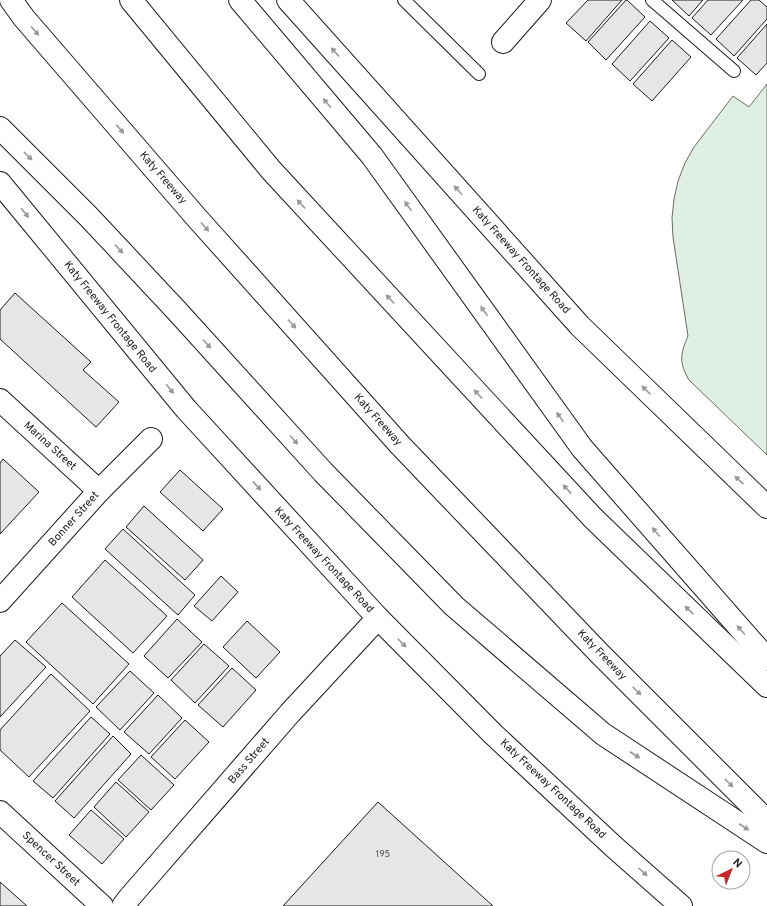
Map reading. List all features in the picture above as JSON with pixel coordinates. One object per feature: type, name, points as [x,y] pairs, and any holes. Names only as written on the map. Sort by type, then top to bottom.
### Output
[{"type":"main road","name":"Katy Freeway","points":[[11,0],[24,18],[196,217],[400,445],[600,654],[767,821]]},
{"type":"main road","points":[[131,0],[271,170],[593,518],[767,686]]},
{"type":"main road","points":[[240,0],[372,156],[582,448],[767,659]]},
{"type":"main road","name":"Katy Freeway Frontage Road","points":[[288,0],[580,326],[767,507]]},
{"type":"main road","points":[[502,42],[540,0]]},
{"type":"main road","points":[[0,128],[89,217],[177,311],[323,472],[454,606],[603,734],[767,842]]},
{"type":"main road","name":"Katy Freeway Frontage Road","points":[[0,183],[186,409],[378,618],[494,734],[681,906]]},
{"type":"main road","name":"Marina Street","points":[[0,400],[99,491]]},
{"type":"main road","name":"Bonner Street","points":[[0,601],[99,491],[151,439]]},
{"type":"main road","name":"Bass Street","points":[[123,906],[290,713],[378,618]]},
{"type":"main road","name":"Spencer Street","points":[[0,812],[102,906]]},
{"type":"lane","points":[[404,0],[479,74]]},
{"type":"lane","points":[[652,0],[734,71]]},
{"type":"green space","points":[[767,84],[767,455],[689,380],[686,374],[682,363],[682,353],[688,336],[673,237],[672,218],[678,181],[685,163],[694,147],[733,96],[749,107]]},
{"type":"building","points":[[588,0],[622,0],[586,41],[566,23]]},
{"type":"building","points":[[626,0],[645,17],[606,60],[588,42]]},
{"type":"building","points":[[672,0],[703,0],[689,16]]},
{"type":"building","points":[[708,0],[743,0],[711,35],[692,18]]},
{"type":"building","points":[[751,0],[759,0],[767,7],[767,19],[734,56],[716,39]]},
{"type":"building","points":[[650,21],[669,38],[630,81],[612,64]]},
{"type":"building","points":[[767,24],[767,63],[756,75],[737,58]]},
{"type":"building","points":[[672,40],[691,57],[652,101],[633,84]]},
{"type":"building","points":[[15,293],[91,362],[83,370],[119,402],[96,427],[0,339],[0,310]]},
{"type":"building","points":[[3,459],[39,492],[0,534],[0,463]]},
{"type":"building","points":[[180,470],[223,509],[203,531],[160,492]]},
{"type":"building","points":[[144,506],[203,560],[185,580],[126,527]]},
{"type":"building","points":[[123,529],[195,595],[178,615],[105,549]]},
{"type":"building","points":[[105,560],[167,616],[133,653],[72,597]]},
{"type":"building","points":[[221,576],[238,592],[212,621],[194,606]]},
{"type":"building","points":[[62,603],[129,664],[93,704],[26,642]]},
{"type":"building","points":[[177,619],[202,642],[168,678],[144,656]]},
{"type":"building","points":[[247,621],[280,652],[256,678],[223,647]]},
{"type":"building","points":[[15,640],[46,667],[0,717],[0,656]]},
{"type":"building","points":[[204,644],[229,666],[195,703],[171,680]]},
{"type":"building","points":[[232,668],[256,690],[223,727],[198,705]]},
{"type":"building","points":[[130,671],[154,693],[120,730],[96,707]]},
{"type":"building","points":[[51,674],[90,711],[29,777],[0,750],[0,730]]},
{"type":"building","points":[[158,695],[182,718],[149,754],[124,732]]},
{"type":"building","points":[[91,717],[110,734],[53,798],[33,781]]},
{"type":"building","points":[[185,720],[209,742],[175,779],[151,757]]},
{"type":"building","points":[[113,736],[131,754],[74,818],[55,801]]},
{"type":"building","points":[[141,755],[174,785],[151,810],[118,780]]},
{"type":"building","points":[[116,782],[149,812],[126,837],[94,807]]},
{"type":"building","points":[[378,802],[493,906],[283,906]]},
{"type":"building","points":[[91,810],[124,839],[102,864],[69,835]]},
{"type":"building","points":[[0,882],[27,906],[0,906]]}]
